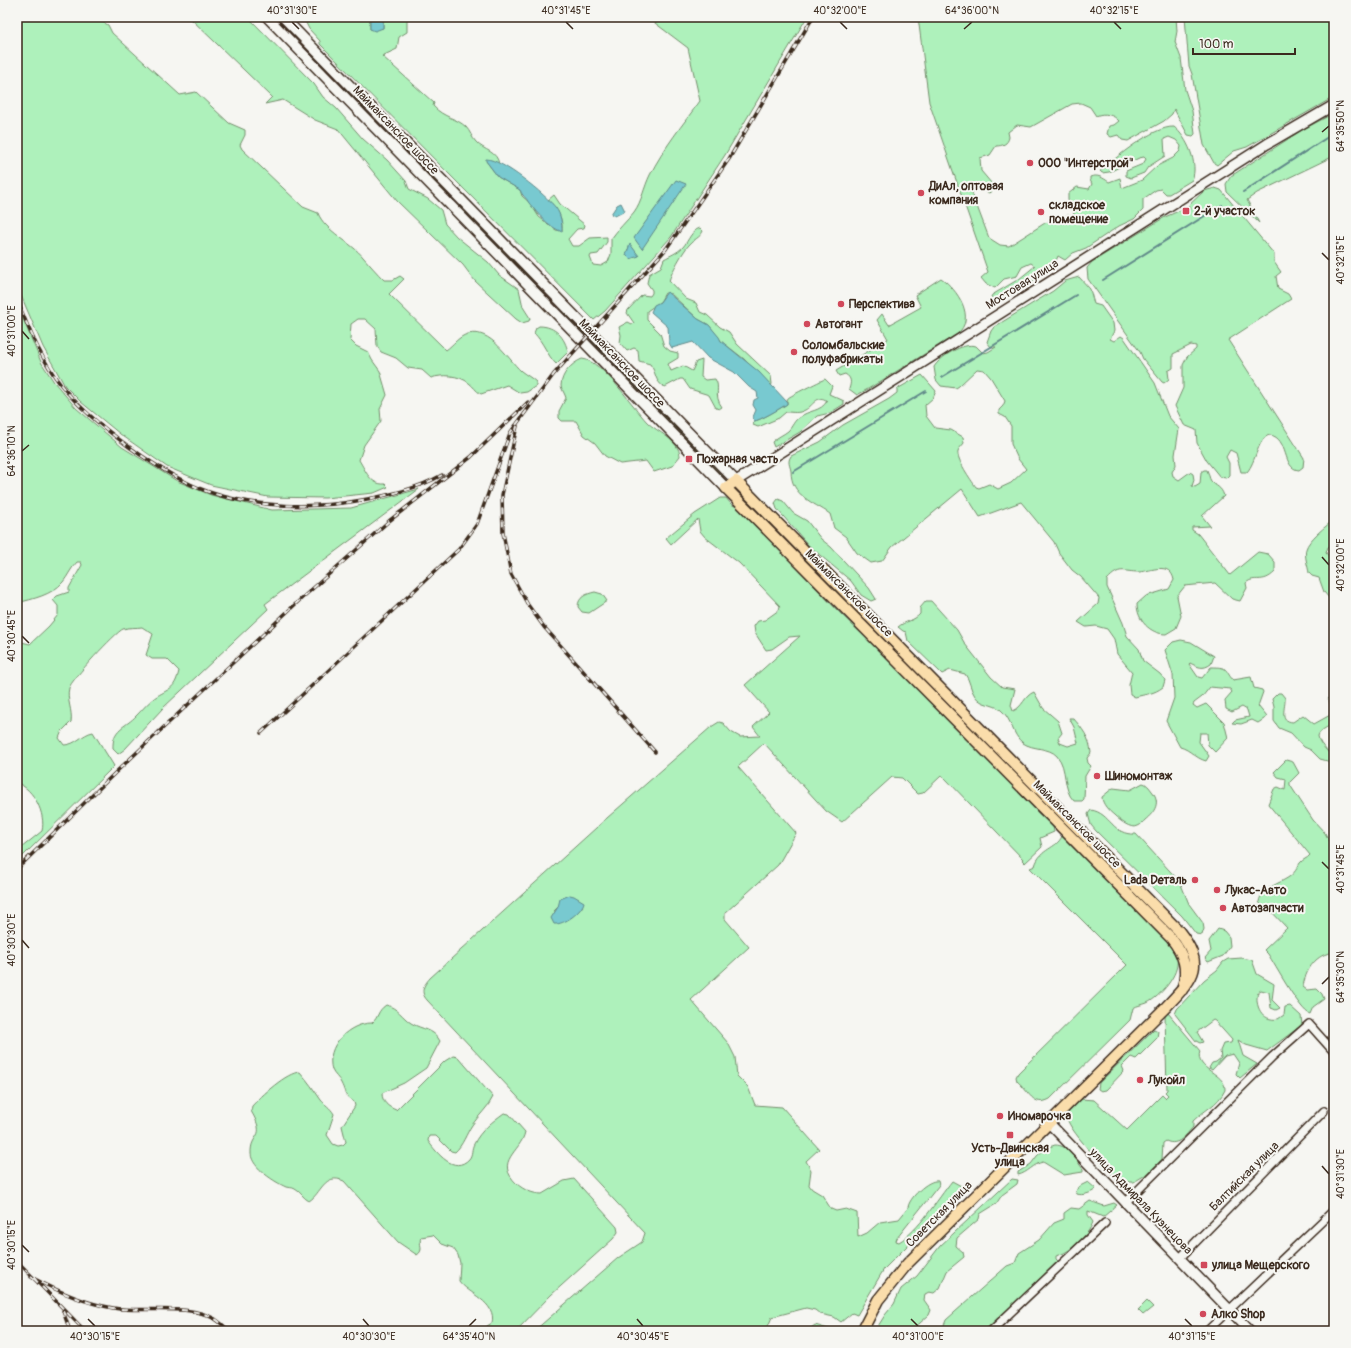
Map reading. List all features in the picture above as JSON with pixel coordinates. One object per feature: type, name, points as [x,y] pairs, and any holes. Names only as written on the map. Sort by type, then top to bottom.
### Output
[{"type":"main road","name":"Маймаксанское шоссе","points":[[267,17],[726,488],[1170,938],[1180,950],[1185,966],[1186,975],[1182,990]]},
{"type":"main road","name":"Маймаксанское шоссе","points":[[283,17],[736,481],[1178,930],[1189,946],[1195,967],[1193,975],[1182,990]]},
{"type":"main road","name":"Мостовая улица","points":[[726,488],[1267,144],[1334,105]]},
{"type":"main road","name":"Советская улица","points":[[862,1331],[878,1300],[908,1263],[1182,990]]},
{"type":"main road","name":"улица Адмирала Кузнецова","points":[[1049,1123],[1250,1331]]},
{"type":"street","points":[[1125,1203],[1272,1057],[1309,1024],[1334,1052]]},
{"type":"street","name":"Балтийская улица","points":[[1180,1258],[1324,1111]]},
{"type":"street","points":[[1207,1331],[1228,1309],[1334,1210]]},
{"type":"street","points":[[991,1331],[1105,1223]]},
{"type":"green space","points":[[17,17],[94,17],[108,25],[112,33],[180,95],[196,92],[229,123],[245,130],[245,135],[240,145],[242,149],[303,207],[318,213],[326,225],[358,252],[384,280],[393,280],[400,276],[404,279],[389,294],[446,350],[465,335],[476,333],[484,335],[498,345],[521,371],[533,379],[536,382],[536,386],[527,392],[520,393],[507,385],[481,394],[461,378],[441,376],[431,378],[422,370],[408,368],[396,358],[381,352],[377,346],[376,329],[365,319],[358,319],[351,324],[350,340],[356,346],[368,352],[380,371],[387,395],[380,409],[381,421],[364,445],[359,460],[366,473],[372,480],[380,484],[385,484],[388,487],[374,493],[325,498],[268,497],[211,485],[167,467],[120,434],[81,402],[65,386],[43,347],[17,286]]},
{"type":"green space","points":[[189,17],[248,17],[314,84],[323,97],[336,108],[363,139],[387,160],[406,181],[409,189],[428,199],[441,210],[445,224],[457,237],[488,262],[499,275],[519,289],[523,307],[530,318],[529,321],[522,323],[516,319],[475,281],[463,265],[397,201],[338,129],[315,120],[283,100],[265,104],[272,97]]},
{"type":"green space","points":[[271,17],[277,17],[547,292],[545,296]]},
{"type":"green space","points":[[303,17],[370,17],[370,29],[383,28],[383,17],[407,17],[407,32],[399,37],[397,49],[382,56],[434,103],[433,106],[437,110],[462,124],[479,145],[496,157],[499,165],[486,161],[498,177],[520,190],[522,196],[530,203],[539,217],[556,230],[562,231],[562,222],[559,214],[548,200],[554,195],[560,204],[585,225],[584,228],[577,229],[568,239],[572,246],[579,246],[590,238],[607,237],[607,242],[598,254],[591,255],[590,257],[593,265],[601,266],[608,262],[611,254],[611,239],[637,208],[650,175],[661,156],[700,101],[688,48],[647,17],[807,17],[725,155],[671,237],[605,311],[594,320],[320,44],[320,41],[309,29]]},
{"type":"green space","points":[[918,17],[1176,17],[1177,31],[1175,42],[1181,58],[1185,90],[1192,111],[1195,134],[1193,136],[1188,135],[1174,109],[1172,114],[1164,121],[1128,141],[1122,140],[1118,135],[1111,137],[1107,134],[1109,126],[1114,125],[1119,121],[1117,119],[1105,114],[1096,116],[1090,107],[1081,103],[1072,104],[1031,127],[1017,125],[1008,132],[1009,137],[1006,143],[996,146],[990,155],[980,158],[981,171],[992,184],[993,190],[989,193],[982,189],[974,188],[972,193],[989,238],[1000,245],[1009,246],[1045,223],[1068,215],[1073,217],[1074,212],[1068,200],[1068,194],[1077,187],[1089,189],[1092,184],[1090,177],[1098,176],[1109,182],[1120,178],[1122,188],[1142,180],[1157,166],[1173,158],[1180,151],[1181,146],[1176,140],[1169,137],[1164,139],[1165,156],[1148,167],[1144,173],[1131,178],[1126,176],[1126,171],[1143,164],[1146,159],[1144,157],[1109,172],[1102,173],[1100,171],[1135,144],[1165,128],[1174,127],[1179,131],[1187,144],[1194,166],[1192,180],[1169,194],[1166,194],[1161,189],[1156,190],[1143,199],[1143,210],[1134,219],[1119,226],[1086,248],[1073,253],[1065,260],[1058,256],[1053,268],[1000,301],[994,301],[991,297],[992,295],[1019,279],[1035,266],[1031,263],[1022,267],[1017,276],[1004,279],[995,288],[986,284],[981,278],[988,272],[929,102]]},
{"type":"green space","points":[[1185,17],[1334,17],[1334,97],[1247,147],[1234,151],[1217,165],[1214,163],[1204,145],[1192,74],[1189,66]]},
{"type":"green space","points":[[1334,113],[1334,156],[1257,193],[1247,200],[1259,223],[1227,192],[1226,184],[1231,176],[1302,130]]},
{"type":"green space","points":[[1215,188],[1221,190],[1274,254],[1274,262],[1281,272],[1276,276],[1278,289],[1288,294],[1291,299],[1228,340],[1304,458],[1303,467],[1299,470],[1290,465],[1280,442],[1276,437],[1270,435],[1263,440],[1247,472],[1241,472],[1236,453],[1230,450],[1226,457],[1229,463],[1229,475],[1226,478],[1220,477],[1207,461],[1197,443],[1196,430],[1184,425],[1175,406],[1183,388],[1183,365],[1187,357],[1196,349],[1196,346],[1191,345],[1173,354],[1173,368],[1168,371],[1169,379],[1164,383],[1162,382],[1143,359],[1140,352],[1088,279],[1087,268],[1092,262],[1165,217],[1181,210],[1184,213],[1190,209],[1188,206],[1204,191]]},
{"type":"green space","points":[[700,228],[703,231],[702,233],[686,248],[669,281],[686,299],[696,303],[700,312],[707,315],[720,327],[729,332],[737,344],[771,376],[771,386],[744,359],[721,341],[709,325],[698,319],[671,294],[665,293],[660,302],[647,311],[647,320],[660,333],[664,346],[670,351],[678,353],[678,358],[668,364],[671,371],[683,366],[692,371],[696,362],[702,360],[701,377],[705,380],[715,379],[717,382],[717,395],[719,403],[722,407],[719,409],[716,408],[709,395],[690,389],[683,379],[680,379],[665,387],[661,385],[657,380],[650,364],[639,361],[638,350],[634,348],[627,351],[620,343],[621,335],[619,327],[628,322],[632,324],[634,323],[627,313],[628,310],[642,295],[650,296],[652,293],[652,290],[647,283],[649,274],[661,267],[664,259],[681,249],[692,233]]},
{"type":"green space","points":[[1079,277],[1090,289],[1094,304],[1101,306],[1113,323],[1114,331],[1110,339],[1114,341],[1121,336],[1124,338],[1155,383],[1168,416],[1179,429],[1175,455],[1176,465],[1172,472],[1173,476],[1179,480],[1190,472],[1193,474],[1194,480],[1192,486],[1195,487],[1200,484],[1201,472],[1207,470],[1211,481],[1220,488],[1223,493],[1224,496],[1202,516],[1210,526],[1192,527],[1192,530],[1198,534],[1230,575],[1258,552],[1268,554],[1275,562],[1275,572],[1270,576],[1246,583],[1247,588],[1240,601],[1232,599],[1215,583],[1185,586],[1177,596],[1181,616],[1176,628],[1166,634],[1155,632],[1142,621],[1137,604],[1146,596],[1169,589],[1174,580],[1172,574],[1169,571],[1160,568],[1139,572],[1119,571],[1111,576],[1107,580],[1107,587],[1123,623],[1127,636],[1139,649],[1143,661],[1160,674],[1165,680],[1163,687],[1160,689],[1150,694],[1135,697],[1130,694],[1129,685],[1132,672],[1117,654],[1114,639],[1107,629],[1096,626],[1086,627],[1078,622],[1098,604],[1099,598],[1081,577],[1072,570],[1059,553],[1054,542],[1021,502],[980,517],[962,489],[892,547],[882,561],[871,563],[857,553],[846,537],[834,528],[830,514],[810,502],[799,492],[792,480],[789,464],[791,456],[820,442],[843,425],[889,399],[897,393],[897,389],[922,375],[936,391],[933,398],[925,405],[926,416],[935,428],[951,430],[963,437],[964,443],[958,450],[959,459],[976,487],[979,488],[989,484],[998,489],[1011,483],[1026,469],[1018,459],[1011,444],[1011,426],[1005,417],[999,414],[999,410],[1005,401],[991,378],[984,370],[977,369],[956,388],[941,386],[936,380],[934,367],[946,355],[965,346],[976,346],[983,353],[988,352],[996,347],[991,347],[987,342],[994,327],[1053,291],[1065,281]]},
{"type":"green space","points":[[941,278],[953,289],[962,304],[965,312],[963,327],[957,334],[857,395],[849,389],[849,377],[845,374],[839,376],[836,371],[888,339],[877,320],[882,314],[889,325],[921,307],[915,295]]},
{"type":"green space","points":[[17,304],[41,362],[54,382],[76,408],[122,447],[177,481],[211,495],[272,510],[351,508],[419,489],[265,604],[268,609],[163,708],[125,749],[118,754],[113,749],[113,742],[117,732],[151,700],[172,687],[176,681],[179,671],[167,659],[152,659],[146,655],[153,634],[142,627],[123,629],[112,638],[85,667],[69,688],[68,696],[71,722],[62,731],[59,738],[64,745],[68,745],[93,732],[114,766],[22,857],[19,856],[21,848],[42,831],[43,824],[40,810],[33,796],[23,786],[17,783],[17,641],[30,644],[49,626],[58,615],[58,606],[53,600],[57,596],[69,592],[69,588],[82,565],[81,562],[77,562],[63,582],[48,593],[17,603]]},
{"type":"green space","points":[[563,309],[587,333],[584,336],[561,313]]},
{"type":"green space","points":[[539,326],[550,328],[555,331],[565,342],[568,352],[556,364],[534,333],[536,328]]},
{"type":"green space","points":[[594,339],[726,474],[723,477],[591,342]]},
{"type":"green space","points":[[582,359],[590,361],[608,375],[647,422],[676,445],[680,456],[672,466],[654,472],[646,461],[620,464],[605,456],[595,443],[584,435],[576,421],[562,421],[559,418],[559,411],[566,398],[561,382],[565,373],[571,366]]},
{"type":"green space","points":[[825,379],[832,386],[829,394],[844,401],[844,404],[830,413],[817,416],[800,432],[774,447],[772,442],[788,431],[798,418],[818,409],[827,401],[821,399],[815,401],[808,408],[800,412],[786,412],[779,418],[758,427],[753,425],[754,421],[765,417],[787,404],[788,398]]},
{"type":"green space","points":[[720,498],[726,498],[731,504],[740,509],[841,614],[903,673],[1015,786],[1023,797],[1036,808],[1037,812],[1053,826],[1054,832],[1040,838],[1042,847],[1025,863],[1022,860],[1023,859],[945,778],[941,776],[923,793],[918,794],[902,778],[892,777],[842,822],[826,811],[764,743],[738,767],[796,833],[778,865],[725,913],[725,919],[749,947],[691,1000],[728,1043],[735,1057],[737,1076],[748,1087],[755,1105],[782,1107],[819,1149],[806,1161],[811,1170],[809,1185],[812,1189],[822,1195],[831,1209],[836,1211],[846,1209],[857,1213],[858,1237],[867,1233],[880,1222],[899,1219],[919,1190],[929,1183],[938,1181],[939,1185],[897,1238],[896,1241],[899,1242],[914,1230],[921,1222],[952,1181],[963,1187],[963,1190],[884,1269],[857,1315],[852,1313],[841,1322],[834,1317],[820,1314],[815,1310],[806,1308],[772,1317],[766,1331],[534,1331],[618,1258],[642,1242],[645,1233],[427,1000],[423,989],[430,978],[607,818],[711,727],[719,722],[723,723],[731,732],[740,737],[760,736],[753,727],[769,712],[745,685],[800,636],[789,637],[772,649],[766,650],[755,633],[754,626],[758,621],[765,620],[779,610],[780,606],[739,563],[705,537],[700,531],[698,519],[671,544],[666,538],[695,514]],"holes":[[[583,906],[577,913],[554,911],[558,907]]]},
{"type":"green space","points":[[778,499],[783,501],[793,513],[807,521],[821,539],[831,547],[869,588],[876,599],[871,601],[861,595],[851,581],[809,546],[777,509],[775,503]]},
{"type":"green space","points":[[1334,520],[1334,547],[1332,545],[1328,547],[1326,553],[1334,562],[1334,604],[1324,592],[1319,578],[1312,576],[1309,573],[1305,555],[1307,545],[1310,541]]},
{"type":"green space","points":[[765,521],[1061,817],[1059,819]]},
{"type":"green space","points":[[595,592],[602,594],[607,601],[589,613],[582,612],[578,607],[579,601],[586,595]]},
{"type":"green space","points":[[926,601],[931,601],[957,630],[965,644],[991,677],[1002,687],[1015,689],[1011,705],[1013,711],[1034,692],[1043,708],[1058,721],[1062,733],[1058,738],[1060,743],[1068,746],[1078,743],[1074,727],[1069,718],[1073,718],[1085,734],[1091,753],[1087,758],[1088,763],[1091,766],[1085,776],[1084,799],[1082,801],[1074,801],[1070,796],[1066,785],[1063,766],[1054,753],[1031,747],[1019,740],[1008,718],[1001,710],[984,703],[975,696],[965,674],[950,670],[942,674],[908,641],[906,632],[898,627],[918,616],[920,614],[920,608]]},
{"type":"green space","points":[[1181,640],[1191,642],[1214,656],[1211,664],[1205,667],[1189,664],[1198,677],[1202,678],[1211,667],[1224,668],[1233,680],[1251,677],[1254,688],[1262,690],[1263,692],[1258,706],[1267,717],[1258,723],[1252,720],[1241,724],[1232,723],[1235,720],[1249,717],[1247,710],[1242,707],[1232,712],[1226,709],[1225,700],[1232,692],[1230,689],[1210,687],[1202,697],[1194,703],[1193,705],[1197,708],[1206,704],[1224,722],[1228,738],[1215,752],[1208,745],[1207,733],[1200,733],[1199,742],[1209,756],[1206,761],[1180,747],[1166,721],[1174,698],[1173,675],[1165,650],[1173,642]]},
{"type":"green space","points":[[1278,693],[1281,693],[1285,698],[1284,716],[1288,721],[1293,722],[1303,715],[1314,724],[1332,714],[1333,709],[1328,699],[1331,695],[1334,696],[1335,718],[1333,723],[1321,731],[1318,736],[1321,743],[1332,757],[1334,765],[1331,762],[1320,759],[1311,750],[1304,747],[1291,733],[1279,728],[1274,721],[1274,707],[1272,699]]},
{"type":"green space","points":[[1286,760],[1293,762],[1299,773],[1290,782],[1290,785],[1313,820],[1325,833],[1334,849],[1334,955],[1330,953],[1319,957],[1308,970],[1303,987],[1307,990],[1317,989],[1322,994],[1324,999],[1313,1007],[1310,1014],[1294,997],[1268,954],[1264,950],[1287,928],[1270,910],[1263,907],[1259,902],[1263,893],[1285,880],[1296,870],[1301,862],[1310,855],[1268,804],[1274,789],[1278,787],[1285,790],[1286,779],[1278,777],[1274,772]]},
{"type":"green space","points":[[1143,783],[1148,786],[1155,795],[1156,807],[1152,814],[1139,826],[1132,827],[1122,822],[1104,805],[1102,797],[1113,788],[1130,790]]},
{"type":"green space","points":[[1091,810],[1103,815],[1122,832],[1136,834],[1180,882],[1189,904],[1203,923],[1204,929],[1202,935],[1196,934],[1182,916],[1096,831],[1091,825],[1088,814]]},
{"type":"green space","points":[[1074,831],[1175,933],[1173,935],[1072,833]]},
{"type":"green space","points":[[1062,836],[1166,940],[1176,956],[1177,965],[1172,978],[1158,996],[1147,1003],[1133,1008],[1130,1020],[1050,1099],[1039,1101],[1035,1100],[1017,1081],[1016,1077],[1018,1073],[1127,965],[1030,868],[1035,866],[1037,860],[1044,852],[1056,844]]},
{"type":"green space","points":[[1218,929],[1224,931],[1229,937],[1230,946],[1223,956],[1208,962],[1205,958],[1211,951],[1209,941]]},
{"type":"green space","points":[[1242,958],[1252,960],[1257,974],[1274,984],[1272,1000],[1280,1008],[1276,1010],[1271,1008],[1269,992],[1261,990],[1258,992],[1257,997],[1260,1012],[1268,1018],[1278,1019],[1284,1015],[1285,1007],[1290,1006],[1301,1016],[1302,1025],[1267,1051],[1246,1045],[1238,1040],[1243,1056],[1257,1064],[1240,1078],[1236,1074],[1239,1063],[1233,1054],[1225,1056],[1212,1070],[1209,1068],[1212,1063],[1221,1058],[1220,1051],[1223,1044],[1231,1043],[1232,1040],[1215,1021],[1213,1020],[1197,1032],[1203,1042],[1200,1043],[1196,1041],[1175,1014],[1177,1009],[1204,980],[1217,970],[1223,962],[1228,959]]},
{"type":"green space","points":[[386,1005],[397,1010],[411,1023],[431,1031],[440,1041],[426,1068],[404,1083],[382,1093],[386,1104],[396,1110],[445,1061],[453,1056],[458,1057],[493,1097],[472,1125],[455,1152],[451,1151],[436,1136],[429,1136],[428,1141],[436,1151],[452,1164],[458,1165],[463,1163],[469,1159],[474,1144],[483,1131],[504,1113],[509,1114],[525,1132],[523,1139],[510,1157],[508,1163],[510,1176],[517,1184],[529,1191],[542,1194],[564,1181],[574,1179],[617,1227],[618,1232],[613,1239],[551,1295],[516,1331],[485,1331],[487,1326],[492,1323],[490,1309],[481,1299],[463,1286],[459,1281],[460,1263],[458,1255],[453,1248],[442,1244],[433,1235],[421,1237],[421,1251],[417,1255],[398,1242],[344,1181],[332,1179],[327,1182],[309,1201],[295,1189],[286,1187],[270,1178],[255,1164],[252,1159],[251,1147],[257,1135],[258,1127],[251,1111],[252,1106],[281,1080],[300,1072],[321,1100],[334,1114],[327,1135],[333,1144],[338,1146],[343,1145],[346,1142],[342,1126],[355,1106],[354,1102],[346,1095],[340,1081],[332,1070],[332,1053],[341,1038],[347,1032],[363,1024],[372,1023]]},
{"type":"green space","points":[[1168,1013],[1200,1051],[1199,1058],[1202,1063],[1221,1079],[1225,1090],[1215,1104],[1193,1121],[1193,1127],[1181,1139],[1174,1142],[1166,1141],[1163,1143],[1162,1159],[1147,1174],[1134,1182],[1119,1182],[1072,1129],[1067,1120],[1066,1113],[1081,1099],[1094,1100],[1127,1130],[1162,1095],[1165,1098],[1168,1095],[1165,1092],[1167,1090],[1165,1016]]},
{"type":"green space","points":[[1154,1029],[1158,1031],[1157,1038],[1136,1059],[1131,1057],[1122,1066],[1124,1071],[1106,1090],[1101,1091],[1098,1089],[1099,1083]]},
{"type":"green space","points":[[1055,1145],[1064,1147],[1068,1150],[1083,1169],[1083,1172],[1064,1175],[1043,1162],[1018,1175],[1018,1172],[1031,1164],[1046,1148]]},
{"type":"green space","points":[[1012,1179],[1018,1180],[1017,1184],[1002,1195],[996,1204],[980,1214],[979,1219],[957,1238],[956,1246],[963,1252],[964,1257],[947,1271],[940,1288],[934,1293],[929,1292],[925,1294],[924,1300],[931,1310],[929,1315],[911,1331],[875,1331],[894,1304],[901,1289],[917,1276],[940,1246]]},
{"type":"green space","points":[[1088,1182],[1096,1189],[1087,1194],[1077,1194],[1076,1192],[1078,1187]]},
{"type":"green space","points":[[1090,1201],[1104,1206],[1114,1203],[1117,1205],[1103,1217],[1088,1211],[1088,1215],[1093,1222],[1083,1238],[1073,1248],[1056,1256],[1058,1261],[986,1331],[940,1331],[946,1320],[1007,1266],[1015,1263],[1019,1253],[1039,1240],[1054,1223],[1064,1219],[1064,1213],[1071,1208],[1079,1209]]},
{"type":"green space","points":[[1147,1301],[1153,1307],[1143,1315],[1138,1310]]},
{"type":"green space","points":[[815,1325],[835,1331],[807,1331]]},
{"type":"water","points":[[370,17],[383,17],[383,28],[375,31],[370,29]]},
{"type":"water","points":[[486,159],[513,171],[551,202],[559,213],[562,232],[552,226],[536,211],[520,190],[498,177]]},
{"type":"water","points":[[676,180],[686,184],[642,249],[634,238]]},
{"type":"water","points":[[621,203],[625,211],[615,216],[611,214],[617,205]]},
{"type":"water","points":[[630,244],[639,256],[630,259],[626,255]]},
{"type":"water","points":[[667,292],[698,319],[709,325],[721,341],[759,372],[787,402],[787,404],[765,417],[754,421],[753,417],[756,410],[753,405],[754,400],[758,398],[757,392],[749,387],[734,372],[708,358],[693,342],[672,348],[669,343],[668,327],[651,312],[654,305],[660,302]]},
{"type":"water","points":[[570,895],[584,902],[583,906],[572,917],[558,924],[554,924],[551,918],[558,907],[560,899]]},
{"type":"waterway","points":[[1243,192],[1334,133]]},
{"type":"waterway","points":[[1103,280],[1222,205]]},
{"type":"waterway","points":[[942,377],[1076,295]]},
{"type":"waterway","points":[[793,472],[926,391]]},
{"type":"railway","points":[[261,733],[459,549],[477,524],[510,433],[554,374],[666,249],[729,159],[813,17]]},
{"type":"railway","points":[[17,299],[48,366],[54,376],[74,400],[90,416],[129,447],[171,474],[209,492],[265,504],[305,506],[325,505],[393,494],[413,488],[442,475]]},
{"type":"railway","points":[[17,869],[116,772],[302,598],[389,521],[471,457],[528,402]]},
{"type":"railway","points":[[517,426],[502,495],[503,533],[511,574],[528,605],[544,627],[655,752]]},
{"type":"railway","points":[[17,1261],[85,1331]]},
{"type":"railway","points":[[31,1277],[71,1296],[102,1306],[125,1309],[192,1311],[204,1314],[217,1320],[229,1331]]},
{"type":"railway","points":[[63,1311],[70,1331]]},
{"type":"place","name":"ООО \"Интерстрой\"","points":[[1030,163]]},
{"type":"place","name":"ДиАл, оптовая компания","points":[[921,193]]},
{"type":"place","name":"2-й участок","points":[[1186,211]]},
{"type":"place","name":"складское помещение","points":[[1041,212]]},
{"type":"place","name":"Перспектива","points":[[841,304]]},
{"type":"place","name":"Автогант","points":[[807,324]]},
{"type":"place","name":"Соломбальские полуфабрикаты","points":[[794,352]]},
{"type":"place","name":"Пожарная часть","points":[[689,459]]},
{"type":"place","name":"Шиномонтаж","points":[[1097,776]]},
{"type":"place","name":"Lada Dеталь","points":[[1195,880]]},
{"type":"place","name":"Лукас-Авто","points":[[1217,890]]},
{"type":"place","name":"Автозапчасти","points":[[1223,908]]},
{"type":"place","name":"Лукойл","points":[[1140,1080]]},
{"type":"place","name":"Иномарочка","points":[[1000,1116]]},
{"type":"place","name":"Усть-Двинская улица","points":[[1010,1135]]},
{"type":"place","name":"улица Мещерского","points":[[1204,1265]]},
{"type":"place","name":"Алко Shop","points":[[1203,1314]]}]
